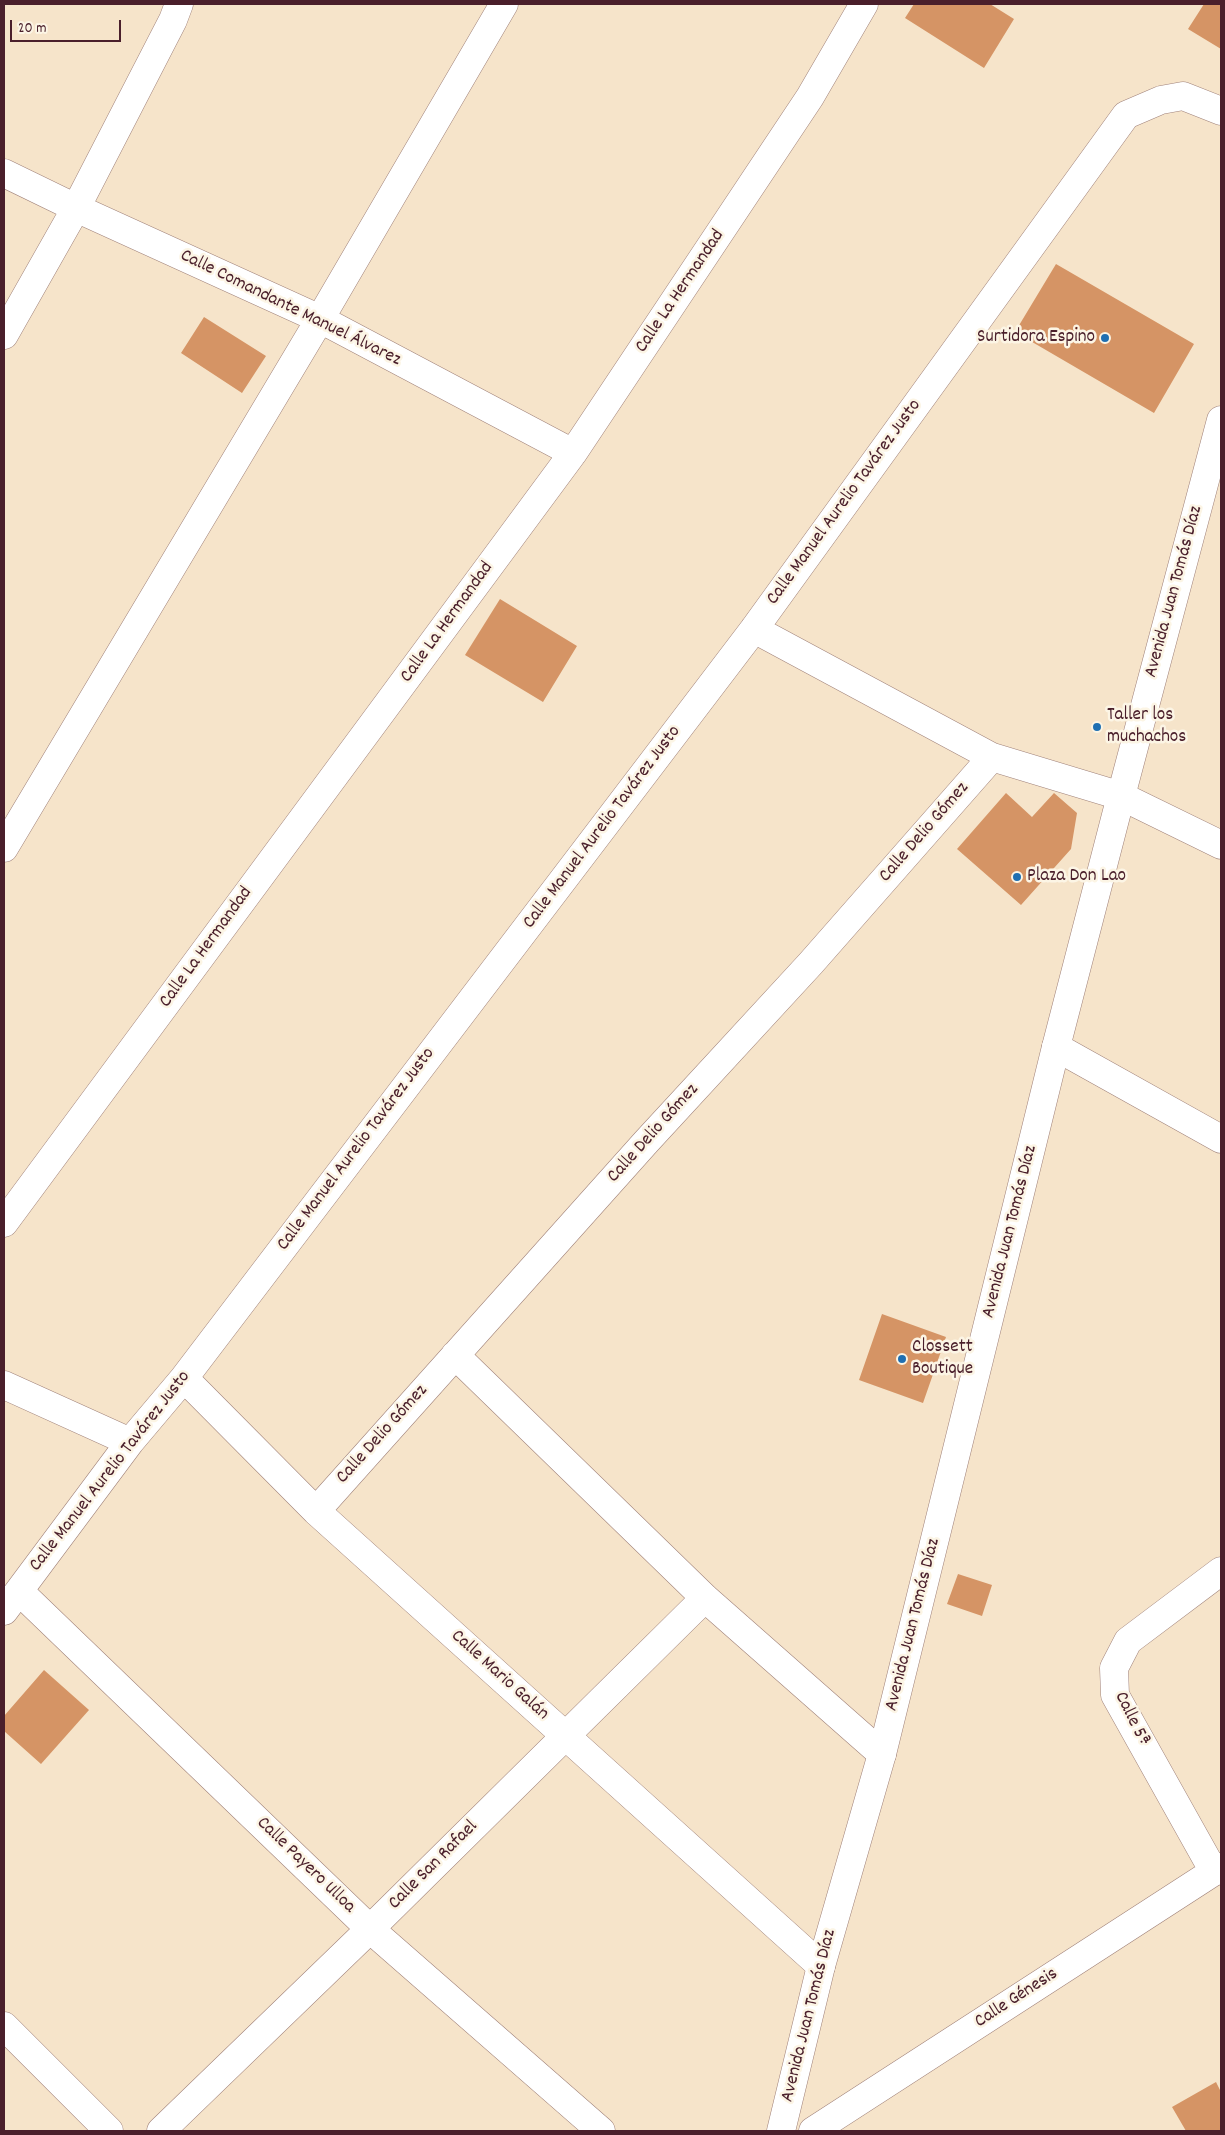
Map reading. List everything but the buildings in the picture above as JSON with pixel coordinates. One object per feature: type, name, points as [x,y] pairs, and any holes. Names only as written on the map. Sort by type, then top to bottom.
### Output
[{"type":"street","points":[[4,335],[76,208],[173,20],[179,4]]},
{"type":"street","points":[[4,848],[320,319],[504,4]]},
{"type":"street","name":"Calle La Hermandad","points":[[4,1223],[573,453],[810,97],[864,4]]},
{"type":"street","name":"Calle Manuel Aurelio Tavárez Justo","points":[[12,1601],[130,1442],[184,1378],[754,629],[1126,115],[1161,100],[1183,96],[1221,111]]},
{"type":"street","name":"Calle Comandante Manuel Álvarez","points":[[4,173],[76,208],[320,319],[573,453]]},
{"type":"street","name":"Avenida Juan Tomás Díaz","points":[[781,2131],[821,1966],[882,1754],[1056,1047],[1221,420]]},
{"type":"street","points":[[754,629],[992,757],[1121,796],[1221,845]]},
{"type":"street","name":"Calle Delio Gómez","points":[[316,1511],[811,963],[992,757]]},
{"type":"street","points":[[1056,1047],[1221,1139]]},
{"type":"street","points":[[455,1355],[705,1598],[882,1754]]},
{"type":"street","name":"Calle Mario Galán","points":[[184,1378],[316,1511],[821,1966]]},
{"type":"street","points":[[4,1385],[130,1442]]},
{"type":"street","name":"Calle 5ª","points":[[1218,1869],[1115,1694],[1114,1668],[1128,1640],[1221,1571]]},
{"type":"street","name":"Calle San Rafael","points":[[161,2131],[370,1929],[705,1598]]},
{"type":"street","name":"Calle Payero Ulloa","points":[[12,1601],[370,1929],[601,2131]]},
{"type":"street","name":"Calle Génesis","points":[[813,2131],[1218,1869]]},
{"type":"street","points":[[4,2026],[109,2131]]},
{"type":"place","name":"Surtidora Espino","points":[[1105,338]]},
{"type":"place","name":"Taller los muchachos","points":[[1097,727]]},
{"type":"place","name":"Plaza Don Lao","points":[[1017,877]]},
{"type":"place","name":"Clossett Boutique","points":[[902,1359]]}]
